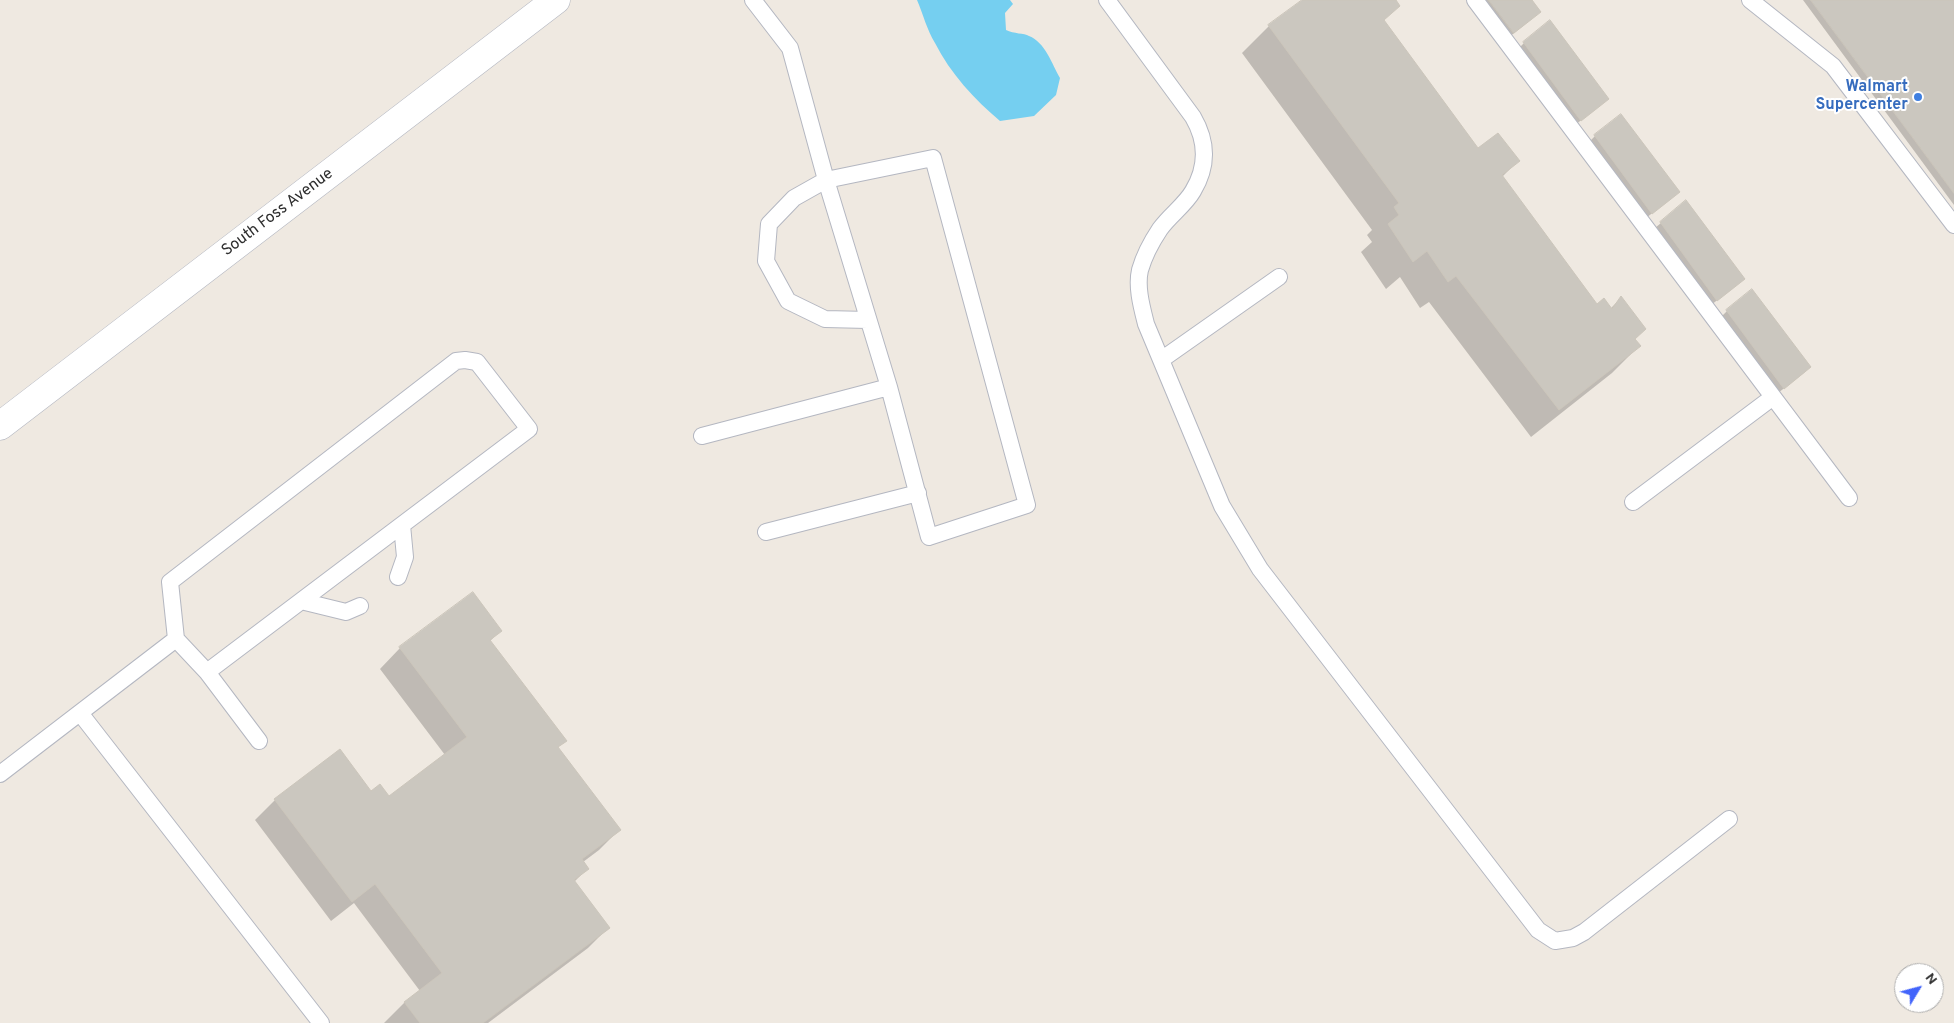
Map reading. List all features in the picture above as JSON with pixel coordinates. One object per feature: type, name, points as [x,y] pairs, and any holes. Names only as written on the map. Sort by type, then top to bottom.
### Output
[{"type":"street","name":"South Foss Avenue","points":[[0,426],[556,0]]},
{"type":"lane","points":[[753,0],[790,48],[826,180],[868,320],[888,387],[929,537],[1027,505],[933,158],[826,180],[794,198],[769,224],[766,261],[788,301],[825,319],[868,320]]},
{"type":"lane","points":[[1107,0],[1194,117],[1201,132],[1205,149],[1203,167],[1193,190],[1160,229],[1148,250],[1139,272],[1140,297],[1146,324],[1222,506],[1260,569],[1538,930],[1554,941],[1573,938],[1584,932],[1729,819]]},
{"type":"lane","points":[[1474,0],[1849,498]]},
{"type":"lane","points":[[1750,0],[1833,66],[1954,225]]},
{"type":"lane","points":[[1161,360],[1279,277]]},
{"type":"lane","points":[[207,672],[529,429],[477,362],[456,361],[170,582],[176,639],[207,672],[259,741]]},
{"type":"lane","points":[[702,436],[888,387]]},
{"type":"lane","points":[[1633,502],[1774,397]]},
{"type":"lane","points":[[766,532],[918,493]]},
{"type":"lane","points":[[398,577],[405,557],[402,525]]},
{"type":"lane","points":[[301,601],[346,612],[360,606]]},
{"type":"lane","points":[[0,774],[176,639]]},
{"type":"lane","points":[[80,713],[321,1023]]},
{"type":"water","points":[[917,0],[1010,0],[1013,4],[1005,13],[1006,30],[1029,36],[1044,48],[1060,78],[1056,95],[1034,116],[1000,121],[972,95],[948,65],[930,33]]},
{"type":"building","points":[[1302,0],[1396,0],[1400,6],[1384,20],[1478,148],[1498,133],[1520,161],[1502,175],[1597,304],[1604,298],[1612,309],[1621,296],[1646,329],[1635,339],[1641,346],[1559,410],[1456,276],[1448,282],[1427,251],[1413,262],[1388,224],[1399,215],[1394,207],[1399,203],[1268,25]]},
{"type":"building","points":[[1489,0],[1532,0],[1541,12],[1514,33]]},
{"type":"building","name":"Walmart Supercenter","points":[[1811,0],[1954,0],[1954,193]]},
{"type":"building","points":[[1550,20],[1609,99],[1581,121],[1523,42]]},
{"type":"building","points":[[1621,114],[1680,192],[1652,214],[1594,135]]},
{"type":"building","points":[[1686,200],[1745,279],[1717,301],[1660,222]]},
{"type":"building","points":[[1752,289],[1811,367],[1784,389],[1726,310]]},
{"type":"building","points":[[473,592],[502,631],[490,640],[567,741],[558,747],[621,830],[582,859],[589,869],[574,880],[610,928],[483,1023],[420,1023],[404,1002],[442,973],[375,884],[352,902],[274,799],[340,749],[371,791],[380,784],[389,796],[467,737],[399,647]]},
{"type":"place","name":"Walmart Supercenter","points":[[1918,97]]}]
